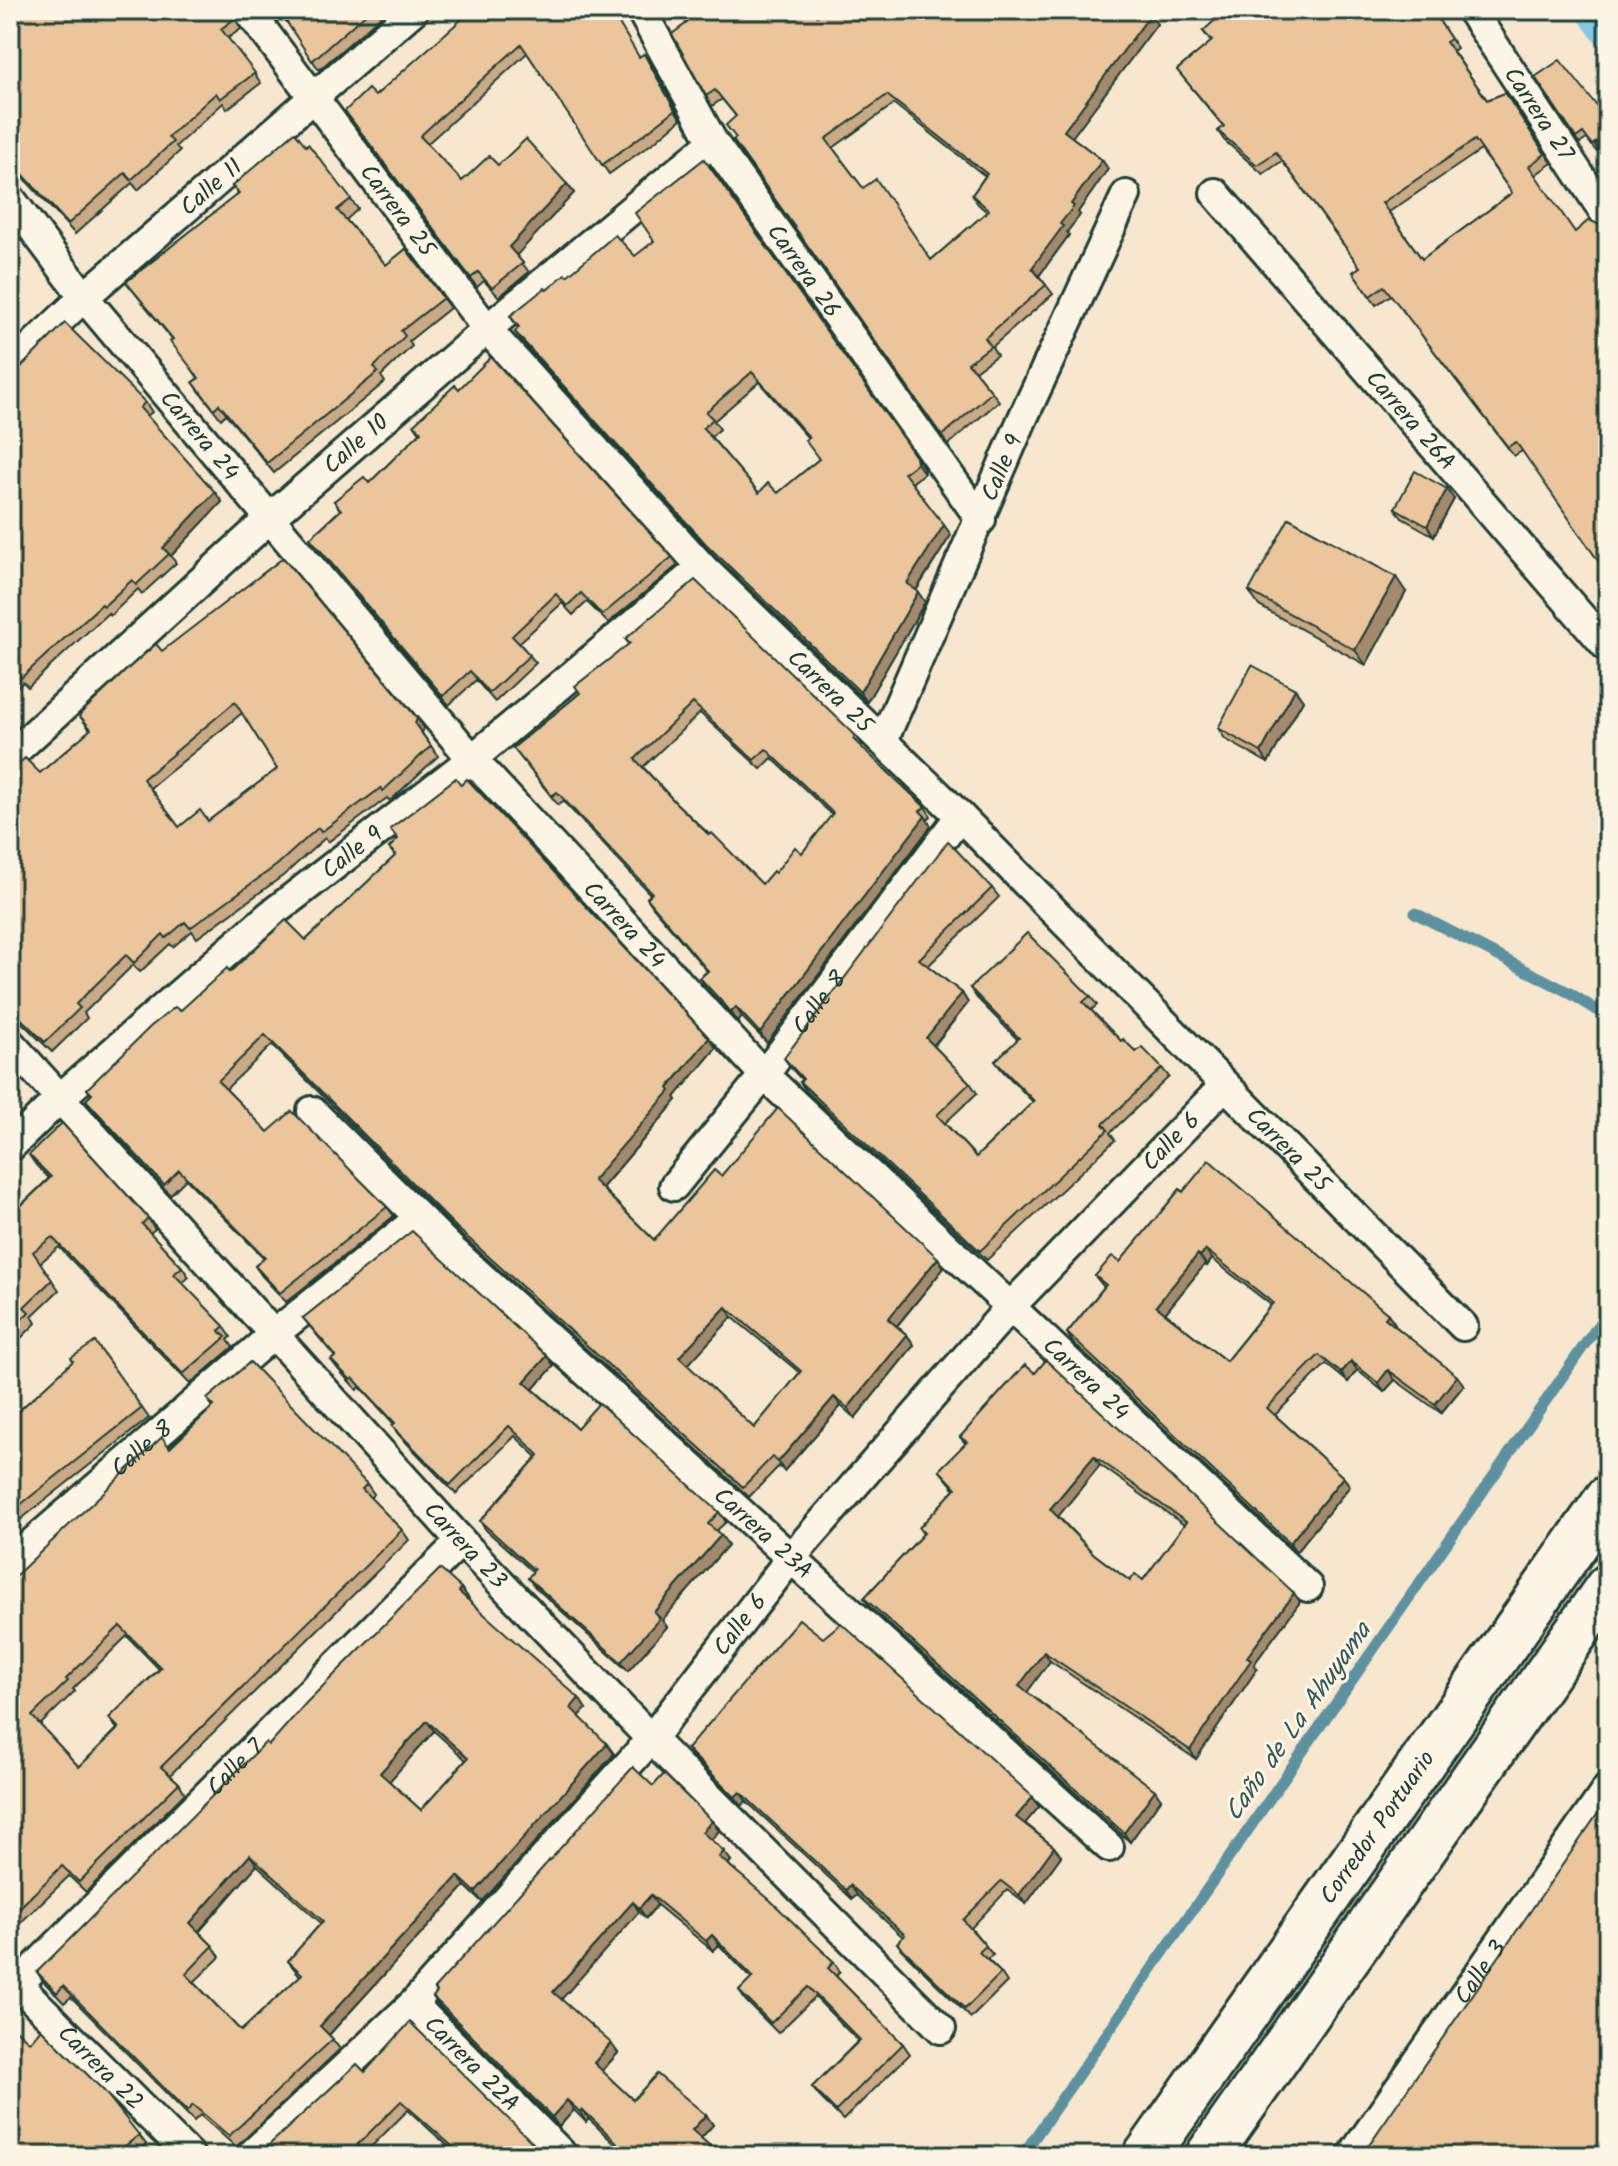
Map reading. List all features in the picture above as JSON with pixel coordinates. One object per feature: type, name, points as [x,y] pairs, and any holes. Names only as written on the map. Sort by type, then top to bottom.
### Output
[{"type":"main road","name":"Corredor Portuario","points":[[1146,2156],[1608,1498]]},
{"type":"main road","points":[[1208,2156],[1608,1587]]},
{"type":"street","name":"Carrera 25","points":[[248,10],[487,329],[702,567],[960,816],[1463,1326]]},
{"type":"street","name":"Calle 11","points":[[10,367],[84,297],[414,10]]},
{"type":"street","name":"Carrera 26","points":[[641,10],[713,142],[981,520]]},
{"type":"street","name":"Carrera 27","points":[[1471,10],[1608,218]]},
{"type":"street","name":"Calle 10","points":[[10,756],[270,518],[487,329],[713,142]]},
{"type":"street","name":"Carrera 26A","points":[[1215,193],[1608,648]]},
{"type":"street","name":"Calle 9","points":[[883,741],[1022,420],[1126,195]]},
{"type":"street","name":"Carrera 24","points":[[10,198],[84,297],[472,759],[764,1075],[1308,1587]]},
{"type":"street","name":"Calle 9","points":[[10,1147],[61,1097],[270,915],[472,759],[702,567]]},
{"type":"street","name":"Calle 8","points":[[674,1186],[764,1075],[960,816]]},
{"type":"street","name":"Carrera 23","points":[[10,1043],[461,1541],[651,1739],[941,2029]]},
{"type":"street","name":"Calle 6","points":[[250,2156],[413,2004],[651,1739],[790,1559],[1010,1307],[1224,1086]]},
{"type":"street","name":"Carrera 23A","points":[[312,1111],[418,1219],[1109,1847]]},
{"type":"street","points":[[274,1334],[418,1219]]},
{"type":"street","name":"Calle 8","points":[[10,1562],[274,1334]]},
{"type":"street","name":"Calle 7","points":[[13,1985],[461,1541]]},
{"type":"street","name":"Calle 3","points":[[1352,2156],[1608,1788]]},
{"type":"street","name":"Carrera 22","points":[[13,1985],[190,2156]]},
{"type":"street","name":"Carrera 22A","points":[[413,2004],[564,2156]]},
{"type":"building","points":[[10,10],[229,10],[234,19],[221,29],[255,73],[220,99],[216,93],[168,137],[173,142],[131,180],[125,173],[68,224],[10,160]]},
{"type":"building","points":[[279,10],[370,10],[312,61]]},
{"type":"building","points":[[472,10],[611,10],[639,57],[644,54],[675,110],[602,165],[521,44],[420,136],[462,181],[489,156],[498,165],[526,139],[567,184],[509,247],[523,263],[492,288],[478,272],[471,278],[345,111],[368,89],[375,96]]},
{"type":"building","points":[[677,10],[813,10],[817,16],[824,10],[1145,10],[1150,15],[1064,131],[1102,160],[1071,204],[1074,206],[1060,224],[1063,226],[1032,268],[1046,285],[985,338],[991,346],[968,363],[992,392],[942,436],[733,140],[736,138],[726,125],[736,116],[715,90],[706,96],[672,34],[688,22]],"holes":[[[887,95],[987,174],[972,195],[989,210],[931,260],[876,179],[863,188],[826,139]]]},
{"type":"building","points":[[1226,10],[1432,10],[1451,39],[1446,42],[1487,100],[1505,93],[1545,154],[1529,166],[1575,232],[1589,220],[1602,226],[1608,224],[1608,575],[1516,442],[1508,447],[1384,286],[1370,296],[1353,272],[1360,267],[1276,152],[1257,165],[1218,131],[1224,126],[1177,70],[1212,41],[1203,31]],"holes":[[[1475,140],[1512,193],[1422,259],[1382,203]]]},
{"type":"building","points":[[1560,60],[1608,120],[1608,134],[1592,145],[1583,133],[1576,138],[1535,77]]},
{"type":"building","points":[[295,132],[351,199],[337,210],[386,265],[406,249],[443,298],[401,331],[405,336],[374,367],[378,372],[267,463],[219,404],[214,409],[193,382],[199,378],[170,341],[173,339],[126,282],[239,193],[232,186]]},
{"type":"building","points":[[1608,136],[1608,164],[1595,145]]},
{"type":"building","points":[[704,159],[916,457],[917,463],[904,473],[944,525],[907,583],[918,592],[860,692],[707,545],[515,332],[519,327],[510,316],[545,288],[547,290],[565,274],[567,276],[615,235],[635,256],[654,241],[635,213]],"holes":[[[752,372],[809,437],[805,440],[819,459],[778,493],[768,483],[759,493],[703,428],[713,419],[706,412]]]},
{"type":"building","points":[[65,323],[145,402],[140,408],[215,492],[163,548],[169,554],[136,585],[132,580],[104,606],[102,604],[21,678],[17,672],[10,678],[10,378]]},
{"type":"building","points":[[491,357],[672,557],[602,615],[581,593],[567,606],[556,594],[512,636],[530,655],[489,693],[470,671],[443,696],[310,538],[341,510],[334,501],[364,477],[369,483],[421,432],[414,424],[455,385],[459,389]]},
{"type":"building","points":[[1415,471],[1447,489],[1427,526],[1395,508]]},
{"type":"building","points":[[1289,518],[1396,577],[1355,650],[1249,591]]},
{"type":"building","points":[[283,558],[417,718],[415,724],[431,746],[383,791],[381,788],[321,832],[318,828],[277,865],[190,928],[185,922],[166,938],[163,934],[134,963],[126,955],[76,1004],[80,1008],[45,1042],[10,1008],[10,773],[25,758],[40,773],[91,729],[79,715],[156,644],[162,651]],"holes":[[[235,702],[277,769],[208,821],[200,810],[179,827],[143,779]]]},
{"type":"building","points":[[695,580],[925,807],[920,811],[925,816],[760,1033],[736,1007],[731,1012],[700,978],[708,971],[647,898],[652,893],[557,792],[552,796],[513,748],[580,693],[575,686],[630,643],[625,639]],"holes":[[[693,703],[754,760],[766,749],[833,813],[802,853],[795,847],[762,884],[712,833],[709,835],[676,803],[635,759]]]},
{"type":"building","points":[[1252,665],[1295,689],[1261,752],[1218,728]]},
{"type":"building","points":[[456,778],[461,785],[467,779],[709,1038],[668,1088],[670,1091],[593,1180],[654,1240],[714,1170],[721,1176],[778,1108],[938,1258],[888,1319],[907,1335],[848,1408],[834,1397],[778,1462],[772,1457],[743,1487],[456,1227],[265,1035],[218,1081],[268,1132],[292,1111],[387,1207],[280,1293],[255,1266],[265,1257],[179,1170],[164,1185],[86,1100],[92,1094],[87,1089],[150,1027],[175,1007],[180,1011],[227,968],[230,972],[286,920],[306,940],[396,855],[389,848],[398,839],[390,829]],"holes":[[[726,1307],[801,1371],[754,1428],[679,1357]]]},
{"type":"building","points":[[948,841],[992,888],[919,959],[962,993],[926,1038],[970,1083],[937,1115],[976,1157],[1034,1101],[995,1061],[1019,1038],[970,988],[1027,933],[1090,996],[1083,1002],[1121,1041],[1123,1039],[1136,1052],[1142,1047],[1162,1068],[1103,1124],[1108,1130],[980,1251],[800,1082],[803,1079],[784,1058]]},
{"type":"building","points":[[62,1123],[148,1218],[142,1224],[182,1267],[174,1274],[224,1326],[219,1331],[226,1337],[183,1374],[52,1237],[33,1252],[52,1280],[24,1307],[29,1312],[10,1331],[10,1216],[51,1177],[29,1155]]},
{"type":"building","points":[[1209,1160],[1388,1314],[1385,1318],[1457,1376],[1435,1404],[1388,1370],[1378,1383],[1351,1361],[1341,1373],[1319,1355],[1267,1408],[1343,1477],[1290,1543],[1067,1333],[1106,1285],[1095,1276],[1112,1256],[1120,1262],[1180,1189],[1183,1192]],"holes":[[[1206,1250],[1273,1303],[1226,1361],[1156,1306],[1198,1254],[1200,1256]]]},
{"type":"building","points":[[412,1231],[547,1356],[524,1382],[577,1428],[599,1403],[719,1512],[708,1524],[721,1535],[654,1612],[660,1618],[621,1662],[528,1578],[534,1570],[480,1521],[539,1455],[509,1426],[450,1485],[392,1426],[395,1423],[353,1378],[351,1380],[331,1360],[336,1356],[303,1318]]},
{"type":"building","points":[[95,1342],[142,1408],[10,1513],[10,1419],[73,1361],[71,1358]]},
{"type":"building","points":[[1046,1360],[1294,1593],[1247,1657],[1251,1660],[1190,1750],[1044,1652],[1019,1686],[1155,1790],[1124,1833],[864,1598],[924,1533],[919,1528],[956,1488],[939,1470],[967,1442],[960,1437],[1025,1365],[1035,1373]],"holes":[[[1094,1456],[1186,1522],[1143,1580],[1135,1574],[1130,1581],[1094,1554],[1050,1509]]]},
{"type":"building","points":[[250,1362],[367,1484],[362,1489],[402,1530],[161,1767],[179,1783],[79,1882],[62,1866],[10,1917],[10,1581],[162,1437],[170,1448],[214,1406],[207,1399]],"holes":[[[120,1626],[161,1668],[109,1718],[119,1728],[79,1767],[32,1716]]]},
{"type":"building","points":[[440,1569],[461,1588],[459,1592],[579,1698],[571,1708],[607,1744],[475,1892],[458,1876],[320,2026],[333,2039],[229,2136],[193,2105],[187,2111],[63,1986],[57,1993],[37,1972],[266,1742],[269,1745],[306,1703]],"holes":[[[427,1721],[468,1758],[421,1810],[380,1773]],[[250,1855],[323,1921],[288,1961],[302,1974],[241,2031],[186,1974],[213,1946],[190,1923]]]},
{"type":"building","points":[[799,1619],[823,1638],[841,1623],[1033,1797],[1016,1817],[1054,1847],[1019,1895],[1001,1881],[963,1920],[986,1946],[979,1952],[1001,1973],[965,2009],[897,1943],[905,1935],[850,1885],[846,1890],[740,1792],[735,1797],[687,1749]]},
{"type":"building","points":[[633,1767],[653,1786],[664,1774],[712,1821],[702,1832],[724,1851],[719,1857],[770,1900],[834,1962],[828,1968],[903,2044],[836,2111],[812,2087],[860,2040],[808,1987],[771,2023],[739,1991],[753,1977],[712,1935],[706,1941],[651,1895],[639,1908],[633,1902],[553,1992],[611,2043],[594,2063],[633,2100],[657,2074],[706,2115],[692,2130],[721,2156],[631,2156],[582,2109],[580,2112],[567,2100],[552,2117],[433,1997],[437,1992],[434,1989]]},
{"type":"building","points":[[1608,1799],[1608,2156],[1361,2156]]},
{"type":"building","points":[[410,2022],[546,2156],[442,2156],[452,2146],[401,2101],[357,2145],[368,2156],[257,2156],[357,2064],[365,2072]]},
{"type":"building","points":[[10,2024],[30,2042],[41,2029],[104,2091],[139,2135],[125,2146],[136,2156],[10,2156]]},
{"type":"waterway","points":[[1594,10],[1608,29]]},
{"type":"waterway","points":[[1415,913],[1568,992],[1608,1017]]},
{"type":"waterway","name":"Caño de La Ahuyama","points":[[1022,2156],[1608,1311]]}]
